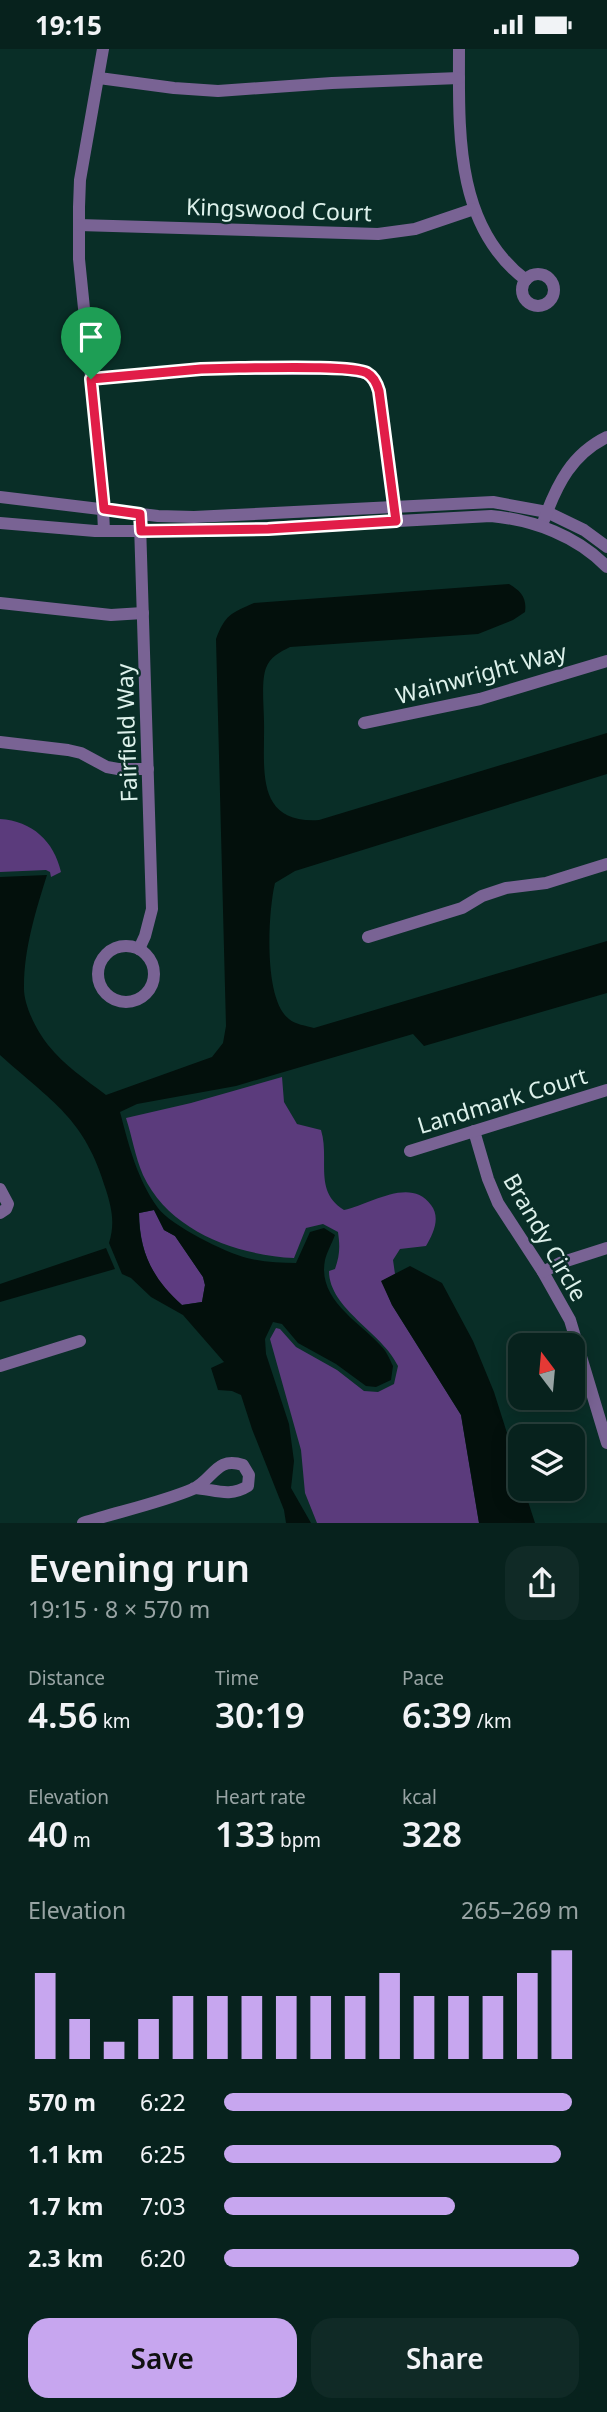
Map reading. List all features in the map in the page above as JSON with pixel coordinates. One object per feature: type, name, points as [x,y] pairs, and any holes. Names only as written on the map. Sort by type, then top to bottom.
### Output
[{"type":"street","points":[[103,49],[80,180],[79,259],[104,531]]},
{"type":"street","points":[[459,49],[463,167],[474,209],[498,254],[526,280]]},
{"type":"street","points":[[99,78],[218,91],[459,78]]},
{"type":"street","name":"Kingswood Court","points":[[79,225],[378,234],[415,229],[474,209]]},
{"type":"street","points":[[91,379],[239,368],[344,369],[367,373],[375,381],[379,391],[396,521]]},
{"type":"street","points":[[542,527],[572,462],[592,445],[607,437]]},
{"type":"street","points":[[0,497],[140,514],[194,517],[493,502],[547,512],[584,530],[607,547]]},
{"type":"street","name":"Fairfield Way","points":[[139,949],[152,909],[140,514]]},
{"type":"street","points":[[0,523],[141,531],[268,529],[491,516],[542,527],[576,543],[607,567]]},
{"type":"street","points":[[0,603],[111,615],[143,613]]},
{"type":"street","name":"Wainwright Way","points":[[364,723],[480,699],[607,661]]},
{"type":"street","points":[[0,742],[68,750],[118,769],[148,768]]},
{"type":"street","points":[[368,937],[462,908],[482,896],[506,888],[546,883],[607,864]]},
{"type":"street","points":[[126,946],[139,949],[151,961],[154,973],[152,985],[145,995],[135,1002],[121,1002],[110,998],[102,989],[98,978],[104,957],[113,949],[126,946]]},
{"type":"street","name":"Landmark Court","points":[[410,1151],[607,1090]]},
{"type":"street","name":"Brandy Circle","points":[[474,1131],[498,1203],[570,1319],[607,1443]]},
{"type":"street","points":[[0,1189],[8,1203],[6,1209],[0,1213]]},
{"type":"street","points":[[543,1272],[561,1263],[607,1248]]},
{"type":"street","points":[[0,1366],[80,1341]]},
{"type":"street","points":[[83,1523],[194,1488]]},
{"type":"shaded area","points":[[509,584],[520,592],[525,603],[525,612],[513,620],[478,634],[290,647],[273,658],[266,668],[263,695],[267,790],[273,803],[283,813],[298,819],[319,820],[607,733],[607,774],[295,871],[275,883],[269,934],[271,975],[281,1009],[291,1021],[314,1028],[607,941],[607,993],[424,1046],[413,1034],[236,1086],[137,1104],[120,1112],[134,1162],[144,1186],[164,1215],[186,1230],[238,1255],[284,1263],[296,1263],[310,1232],[324,1228],[335,1235],[325,1260],[327,1287],[342,1309],[384,1349],[393,1366],[391,1380],[376,1387],[366,1386],[336,1364],[298,1343],[282,1324],[273,1322],[265,1339],[266,1354],[289,1424],[294,1461],[291,1488],[311,1523],[286,1523],[284,1510],[241,1395],[218,1390],[211,1368],[224,1362],[183,1315],[151,1297],[131,1278],[122,1274],[109,1243],[112,1217],[106,1190],[98,1165],[77,1128],[51,1099],[0,1055],[0,877],[47,875],[28,943],[24,993],[35,1025],[48,1045],[68,1066],[91,1084],[106,1095],[212,1057],[223,1043],[226,1026],[216,639],[222,625],[230,616],[254,603]],"holes":[[[154,1210],[164,1230],[175,1236],[203,1277],[205,1285],[202,1302],[182,1305],[163,1285],[145,1252],[139,1213]]]},
{"type":"shaded area","points":[[0,819],[32,828],[53,851],[61,872],[51,877],[46,870],[0,872]]},
{"type":"shaded area","points":[[282,1077],[284,1102],[297,1124],[321,1130],[325,1184],[334,1202],[344,1210],[389,1195],[412,1193],[422,1197],[434,1210],[435,1226],[426,1246],[400,1249],[393,1260],[395,1274],[382,1281],[392,1305],[461,1415],[479,1523],[317,1523],[305,1493],[301,1450],[270,1339],[276,1328],[280,1329],[296,1347],[337,1370],[364,1391],[378,1392],[394,1384],[398,1366],[391,1354],[347,1309],[331,1285],[329,1271],[335,1269],[338,1259],[338,1232],[323,1224],[306,1228],[294,1258],[250,1252],[206,1236],[187,1225],[169,1211],[143,1175],[126,1118]]},
{"type":"shaded area","points":[[154,1210],[164,1230],[175,1236],[203,1277],[205,1285],[202,1302],[182,1305],[155,1275],[145,1253],[139,1213]]},
{"type":"shaded area","points":[[106,1248],[115,1269],[0,1302],[0,1284]]},
{"type":"shaded area","points":[[410,1266],[442,1283],[473,1341],[494,1392],[508,1436],[508,1501],[528,1501],[535,1523],[479,1523],[461,1415],[392,1305],[381,1281]]},
{"type":"route","points":[[239,368],[344,369],[367,373],[375,381],[379,391],[396,521],[268,529],[141,531],[140,514],[104,509],[91,379],[239,368]]}]
